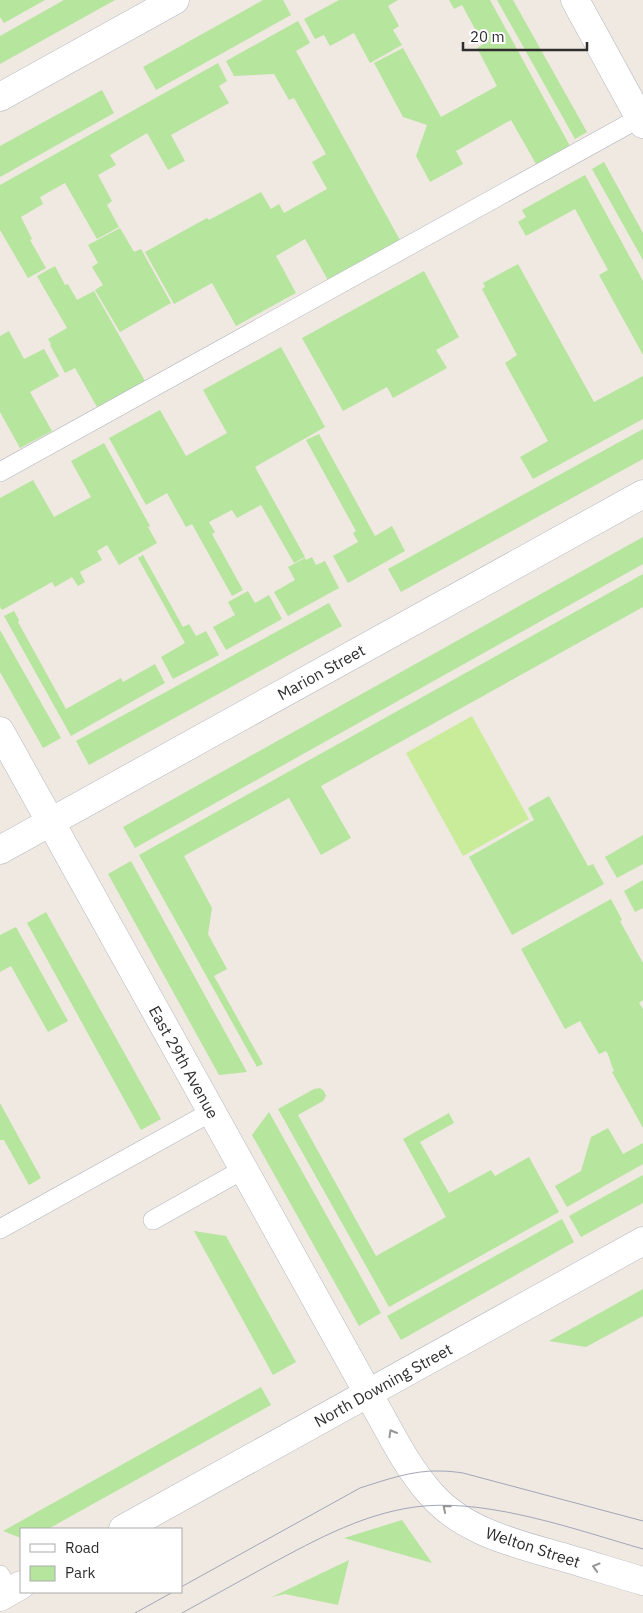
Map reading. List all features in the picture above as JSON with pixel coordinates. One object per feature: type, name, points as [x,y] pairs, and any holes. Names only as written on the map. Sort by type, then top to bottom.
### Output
[{"type":"street","points":[[0,97],[175,0]]},
{"type":"street","points":[[575,0],[642,119]]},
{"type":"street","name":"Marion Street","points":[[0,850],[643,494]]},
{"type":"street","name":"East 29th Avenue","points":[[0,731],[368,1394]]},
{"type":"street","name":"North Downing Street","points":[[124,1528],[643,1241]]},
{"type":"street","name":"Welton Street","points":[[368,1394],[422,1483],[442,1505],[456,1516],[477,1529],[514,1544],[643,1581]]},
{"type":"lane","points":[[0,472],[642,119]]},
{"type":"lane","points":[[0,1229],[211,1112]]},
{"type":"lane","points":[[153,1220],[244,1169]]},
{"type":"green space","points":[[0,0],[45,0],[4,23],[0,17]]},
{"type":"green space","points":[[64,0],[115,0],[0,64],[0,36]]},
{"type":"green space","points":[[263,0],[283,0],[291,15],[156,90],[143,67]]},
{"type":"green space","points":[[339,0],[398,0],[388,6],[399,26],[393,30],[402,45],[370,63],[354,33],[330,46],[324,35],[315,39],[304,19]]},
{"type":"green space","points":[[449,0],[490,0],[570,146],[536,164],[511,120],[456,151],[463,164],[430,182],[416,156],[427,125],[403,117],[374,63],[403,48],[441,117],[497,86],[477,48],[483,44],[462,5],[454,9]]},
{"type":"green space","points":[[497,0],[513,0],[587,132],[575,139]]},
{"type":"green space","points":[[298,21],[310,43],[296,51],[401,242],[329,282],[305,239],[276,256],[296,293],[236,326],[212,283],[174,304],[145,252],[207,218],[209,220],[261,192],[271,209],[279,204],[284,213],[327,189],[312,162],[326,154],[294,98],[289,100],[274,74],[234,76],[226,61]]},
{"type":"green space","points":[[218,63],[227,81],[219,86],[229,103],[171,135],[185,161],[168,170],[147,133],[110,155],[116,165],[98,175],[112,201],[107,205],[119,227],[97,239],[65,183],[40,197],[43,204],[21,217],[32,239],[30,240],[46,268],[28,278],[0,230],[0,185]]},
{"type":"green space","points":[[102,90],[114,113],[0,177],[0,146]]},
{"type":"green space","points":[[604,162],[643,233],[643,260],[592,169]]},
{"type":"green space","points":[[585,175],[643,281],[643,355],[599,275],[608,270],[575,209],[526,236],[518,222],[526,217],[522,210]]},
{"type":"green space","points":[[120,228],[134,252],[141,249],[171,303],[120,332],[95,290],[103,285],[92,267],[98,263],[88,245]]},
{"type":"green space","points":[[518,264],[594,402],[643,376],[643,419],[533,479],[520,457],[548,441],[505,363],[517,355],[482,289],[485,287],[483,283]]},
{"type":"green space","points":[[55,266],[65,285],[68,284],[77,300],[94,291],[145,381],[97,407],[75,368],[65,373],[48,339],[67,328],[37,276]]},
{"type":"green space","points":[[424,271],[459,337],[436,350],[447,368],[393,398],[387,387],[343,411],[302,338]]},
{"type":"green space","points":[[9,331],[24,359],[44,349],[59,376],[30,392],[52,431],[20,448],[0,412],[0,336]]},
{"type":"green space","points":[[281,347],[325,427],[255,467],[305,557],[294,563],[261,505],[237,518],[232,510],[209,522],[215,532],[212,534],[243,590],[232,596],[192,524],[186,527],[167,493],[146,505],[109,438],[160,410],[186,456],[227,433],[203,390]]},
{"type":"green space","points":[[643,429],[643,459],[401,592],[388,569]]},
{"type":"green space","points":[[319,434],[375,536],[392,526],[405,551],[348,583],[333,556],[358,542],[353,533],[356,531],[306,440]]},
{"type":"green space","points":[[104,443],[150,526],[148,527],[157,543],[119,565],[107,545],[97,551],[102,560],[80,572],[85,582],[78,586],[72,577],[55,587],[52,582],[2,610],[0,607],[0,498],[33,480],[54,517],[91,497],[71,461]]},
{"type":"green space","points":[[643,537],[643,564],[135,848],[123,827]]},
{"type":"green space","points":[[143,555],[183,627],[189,624],[196,636],[206,631],[219,655],[173,679],[161,657],[185,643],[138,558]]},
{"type":"green space","points":[[312,557],[316,565],[325,561],[339,588],[288,616],[274,592],[295,580],[288,567],[305,558],[306,560]]},
{"type":"green space","points":[[643,574],[643,607],[321,786],[351,838],[321,855],[289,798],[184,856],[212,908],[208,934],[227,969],[214,976],[263,1064],[257,1067],[139,855]]},
{"type":"green space","points":[[248,591],[255,603],[269,595],[282,619],[226,650],[213,627],[235,615],[228,602]]},
{"type":"green space","points":[[329,603],[342,626],[89,765],[76,741]]},
{"type":"green space","points":[[14,611],[19,620],[18,622],[66,709],[121,678],[123,682],[155,664],[165,683],[71,736],[4,616]]},
{"type":"green space","points":[[0,630],[61,738],[43,748],[0,672]]},
{"type":"green space","points":[[472,716],[529,819],[463,856],[406,753]]},
{"type":"green space","points":[[549,796],[588,866],[593,864],[604,884],[512,935],[469,857],[534,820],[528,808]]},
{"type":"green space","points":[[643,835],[643,864],[617,878],[605,857]]},
{"type":"green space","points":[[131,861],[247,1072],[219,1075],[108,874]]},
{"type":"green space","points":[[643,880],[643,908],[635,912],[624,891]]},
{"type":"green space","points":[[611,899],[622,920],[620,921],[643,963],[643,1000],[639,1003],[643,1009],[643,1128],[612,1072],[614,1071],[606,1051],[599,1054],[580,1021],[565,1029],[521,949]]},
{"type":"green space","points":[[46,912],[161,1119],[141,1130],[27,923]]},
{"type":"green space","points":[[16,927],[68,1021],[48,1032],[11,966],[0,972],[0,935]]},
{"type":"green space","points":[[320,1088],[326,1096],[323,1101],[298,1115],[376,1256],[446,1217],[403,1139],[449,1113],[454,1123],[420,1142],[449,1193],[491,1170],[495,1176],[529,1157],[559,1212],[389,1307],[278,1109],[314,1089]]},
{"type":"green space","points":[[0,1103],[41,1178],[29,1185],[4,1140],[0,1140]]},
{"type":"green space","points":[[269,1112],[381,1313],[359,1326],[252,1135]]},
{"type":"green space","points":[[608,1128],[623,1154],[643,1143],[643,1164],[567,1207],[555,1186],[581,1171],[591,1137]]},
{"type":"green space","points":[[643,1175],[643,1203],[581,1237],[569,1216]]},
{"type":"green space","points":[[562,1219],[574,1242],[401,1340],[387,1316]]},
{"type":"green space","points":[[194,1231],[226,1236],[296,1362],[273,1375]]},
{"type":"green space","points":[[643,1289],[643,1316],[586,1347],[549,1341]]},
{"type":"green space","points":[[261,1387],[271,1405],[50,1528],[20,1528],[20,1538],[3,1531]]},
{"type":"green space","points":[[402,1520],[432,1563],[344,1538]]},
{"type":"green space","points":[[349,1560],[338,1605],[285,1594],[272,1597]]},
{"type":"tram line","points":[[182,1586],[360,1488],[399,1476],[420,1472],[443,1471],[463,1473],[643,1521]]},
{"type":"tram line","points":[[182,1613],[324,1536],[363,1520],[403,1509],[424,1506],[451,1505],[506,1512],[563,1525],[643,1549]]},
{"type":"tram line","points":[[135,1613],[171,1593]]}]
